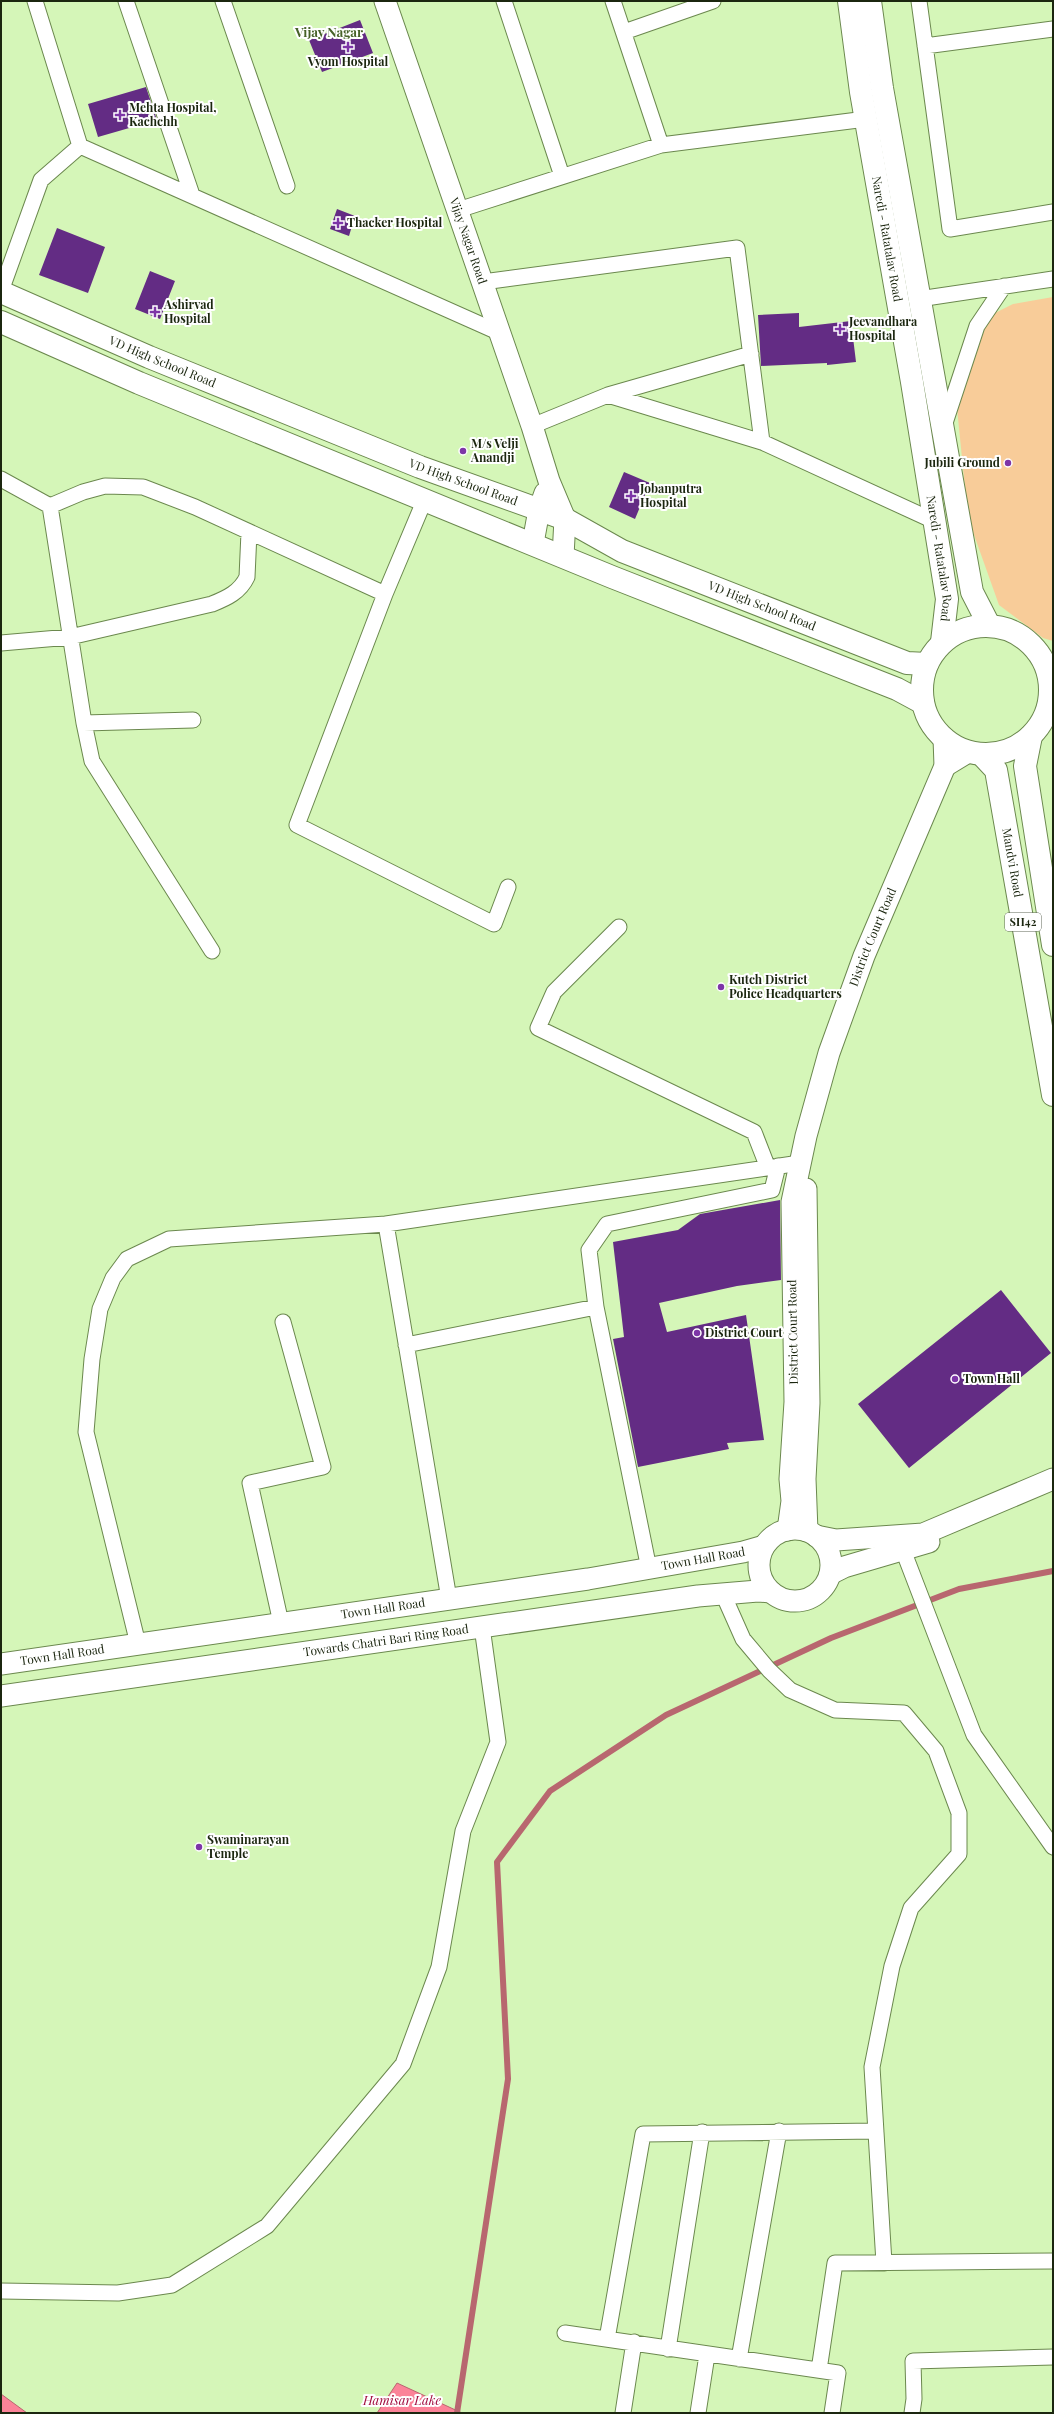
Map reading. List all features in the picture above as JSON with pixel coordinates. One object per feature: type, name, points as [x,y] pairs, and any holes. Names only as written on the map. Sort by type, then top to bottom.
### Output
[{"type":"main road","name":"Naredi - Ratatalav Road","points":[[849,1],[866,119],[946,599],[942,642]]},
{"type":"main road","name":"Naredi - Ratatalav Road","points":[[870,1],[882,88],[942,431],[972,592],[989,625]]},
{"type":"main road","name":"VD High School Road","points":[[1,291],[149,357],[412,464],[565,519],[622,551],[907,663],[927,664]]},
{"type":"main road","points":[[1,322],[139,383],[533,543],[612,577],[897,689],[923,703]]},
{"type":"main road","points":[[989,625],[1015,632],[1026,640],[1036,649],[1051,675],[1049,700],[1041,726],[1008,750],[974,753],[944,738],[934,728],[923,703],[922,676],[927,664],[942,642],[964,629],[989,625]]},
{"type":"main road","name":"SH42","points":[[1041,726],[1025,766],[1053,945]]},
{"type":"main road","name":"Mandvi Road","points":[[974,753],[996,770],[1053,1095]]},
{"type":"street","points":[[35,1],[80,146],[500,333]]},
{"type":"street","points":[[126,1],[192,196]]},
{"type":"street","points":[[223,1],[287,186]]},
{"type":"street","name":"Vijay Nagar Road","points":[[385,1],[483,282],[549,481],[565,519],[563,556]]},
{"type":"street","points":[[504,1],[562,176]]},
{"type":"street","points":[[614,1],[661,145]]},
{"type":"street","points":[[624,32],[713,1]]},
{"type":"street","points":[[919,1],[950,229],[1053,212]]},
{"type":"street","points":[[925,46],[1053,29]]},
{"type":"street","points":[[458,210],[661,145],[866,119]]},
{"type":"street","points":[[1,291],[40,180],[80,146]]},
{"type":"street","points":[[483,282],[737,248],[762,442]]},
{"type":"street","points":[[919,299],[1053,279]]},
{"type":"street","points":[[942,431],[977,326],[1004,286]]},
{"type":"street","points":[[532,426],[608,395],[750,354]]},
{"type":"street","points":[[608,395],[762,442],[934,521]]},
{"type":"street","points":[[1,479],[50,506]]},
{"type":"street","points":[[533,543],[539,510],[549,481]]},
{"type":"street","points":[[50,506],[83,492],[105,486],[143,488],[196,507],[384,594]]},
{"type":"street","points":[[425,499],[384,594],[297,826],[494,924],[508,887]]},
{"type":"street","points":[[50,506],[84,723],[92,761],[212,951]]},
{"type":"street","points":[[1,643],[70,636],[212,604],[228,598],[241,587],[247,577],[249,532]]},
{"type":"street","points":[[84,723],[193,720]]},
{"type":"street","points":[[944,738],[945,766],[974,753]]},
{"type":"street","name":"District Court Road","points":[[804,1532],[792,1501],[790,1479],[794,1402],[792,1202],[806,1136],[829,1053],[864,956],[945,766]]},
{"type":"street","points":[[619,927],[554,992],[538,1028],[754,1132],[773,1167],[772,1190],[607,1224],[589,1250],[596,1308],[648,1569]]},
{"type":"street","name":"District Court Road","points":[[804,1532],[809,1403],[806,1136]]},
{"type":"street","points":[[138,1644],[86,1432],[92,1360],[100,1309],[113,1278],[127,1259],[169,1239],[386,1224],[800,1163]]},
{"type":"street","points":[[386,1224],[449,1599]]},
{"type":"street","points":[[406,1345],[596,1308]]},
{"type":"street","points":[[281,1623],[250,1483],[323,1467],[283,1322]]},
{"type":"street","points":[[1053,1479],[923,1534],[836,1540],[804,1532],[771,1538],[764,1546],[761,1554],[760,1569],[764,1583],[771,1592],[789,1600],[810,1598],[819,1592],[830,1574],[844,1567],[928,1543],[1053,1490]]},
{"type":"street","points":[[804,1532],[824,1544],[829,1553],[830,1574]]},
{"type":"street","name":"Town Hall Road","points":[[1,1664],[648,1569],[743,1552],[764,1546]]},
{"type":"street","points":[[902,1550],[974,1734],[1053,1847]]},
{"type":"street","name":"Towards Chatri Bari Ring Road","points":[[1,1696],[723,1594],[771,1592]]},
{"type":"street","points":[[723,1594],[743,1639],[764,1665],[790,1690],[835,1710],[904,1713],[936,1751],[959,1813],[959,1854],[911,1908],[892,1966],[872,2067],[884,2263]]},
{"type":"street","points":[[1,2291],[118,2292],[172,2285],[266,2226],[403,2064],[440,1967],[464,1831],[498,1742],[482,1627]]},
{"type":"street","points":[[607,2339],[643,2134],[779,2131],[876,2131]]},
{"type":"street","points":[[739,2359],[779,2131]]},
{"type":"street","points":[[668,2349],[702,2132]]},
{"type":"street","points":[[819,2370],[835,2263],[1053,2261]]},
{"type":"street","points":[[565,2333],[838,2373],[832,2413]]},
{"type":"street","points":[[623,2413],[634,2342]]},
{"type":"street","points":[[698,2413],[707,2354]]},
{"type":"street","points":[[912,2413],[914,2399],[913,2361],[1053,2358]]},
{"type":"shaded area","name":"Jubili Ground","points":[[1053,297],[1053,641],[1043,638],[999,605],[968,518],[957,408],[983,319],[1013,304]]},
{"type":"water","name":"Hamisar Lake","points":[[397,2383],[462,2413],[377,2413]]},
{"type":"water","points":[[1,2394],[27,2413],[1,2413]]},
{"type":"building","points":[[360,20],[373,53],[322,72],[309,40]]},
{"type":"building","points":[[146,87],[157,120],[98,137],[88,104]]},
{"type":"building","points":[[337,209],[355,216],[349,236],[330,229]]},
{"type":"building","points":[[57,228],[105,247],[88,293],[39,275]]},
{"type":"building","points":[[150,271],[175,281],[160,319],[135,309]]},
{"type":"building","points":[[799,313],[799,327],[851,321],[856,362],[827,365],[827,363],[761,366],[758,315]]},
{"type":"building","points":[[624,472],[650,483],[635,519],[609,507]]},
{"type":"building","name":"District Court","points":[[780,1200],[781,1280],[737,1286],[659,1303],[667,1332],[746,1315],[764,1440],[727,1443],[729,1449],[638,1467],[613,1339],[624,1337],[613,1242],[678,1230],[700,1214]]},
{"type":"building","name":"Town Hall","points":[[1001,1290],[1051,1353],[909,1468],[858,1404]]},
{"type":"waterway","points":[[457,2413],[508,2079],[497,1862],[550,1791],[666,1715],[831,1638],[959,1589],[1053,1571]]},
{"type":"place","name":"Vyom Hospital","points":[[348,47]]},
{"type":"place","name":"Mehta Hospital, Kachchh","points":[[120,115]]},
{"type":"place","name":"Thacker Hospital","points":[[338,223]]},
{"type":"place","name":"Ashirvad Hospital","points":[[155,312]]},
{"type":"place","name":"Jeevandhara Hospital","points":[[840,329]]},
{"type":"place","name":"M/s Velji Anandji","points":[[463,451]]},
{"type":"place","name":"Jubili Ground","points":[[1008,463]]},
{"type":"place","name":"Jobanputra Hospital","points":[[631,496]]},
{"type":"place","name":"Kutch District Police Headquarters","points":[[721,987]]},
{"type":"place","name":"District Court","points":[[697,1333]]},
{"type":"place","name":"Town Hall","points":[[955,1379]]},
{"type":"place","name":"Swaminarayan Temple","points":[[199,1847]]},
{"type":"district","name":"Vijay Nagar","points":[[329,32]]}]
